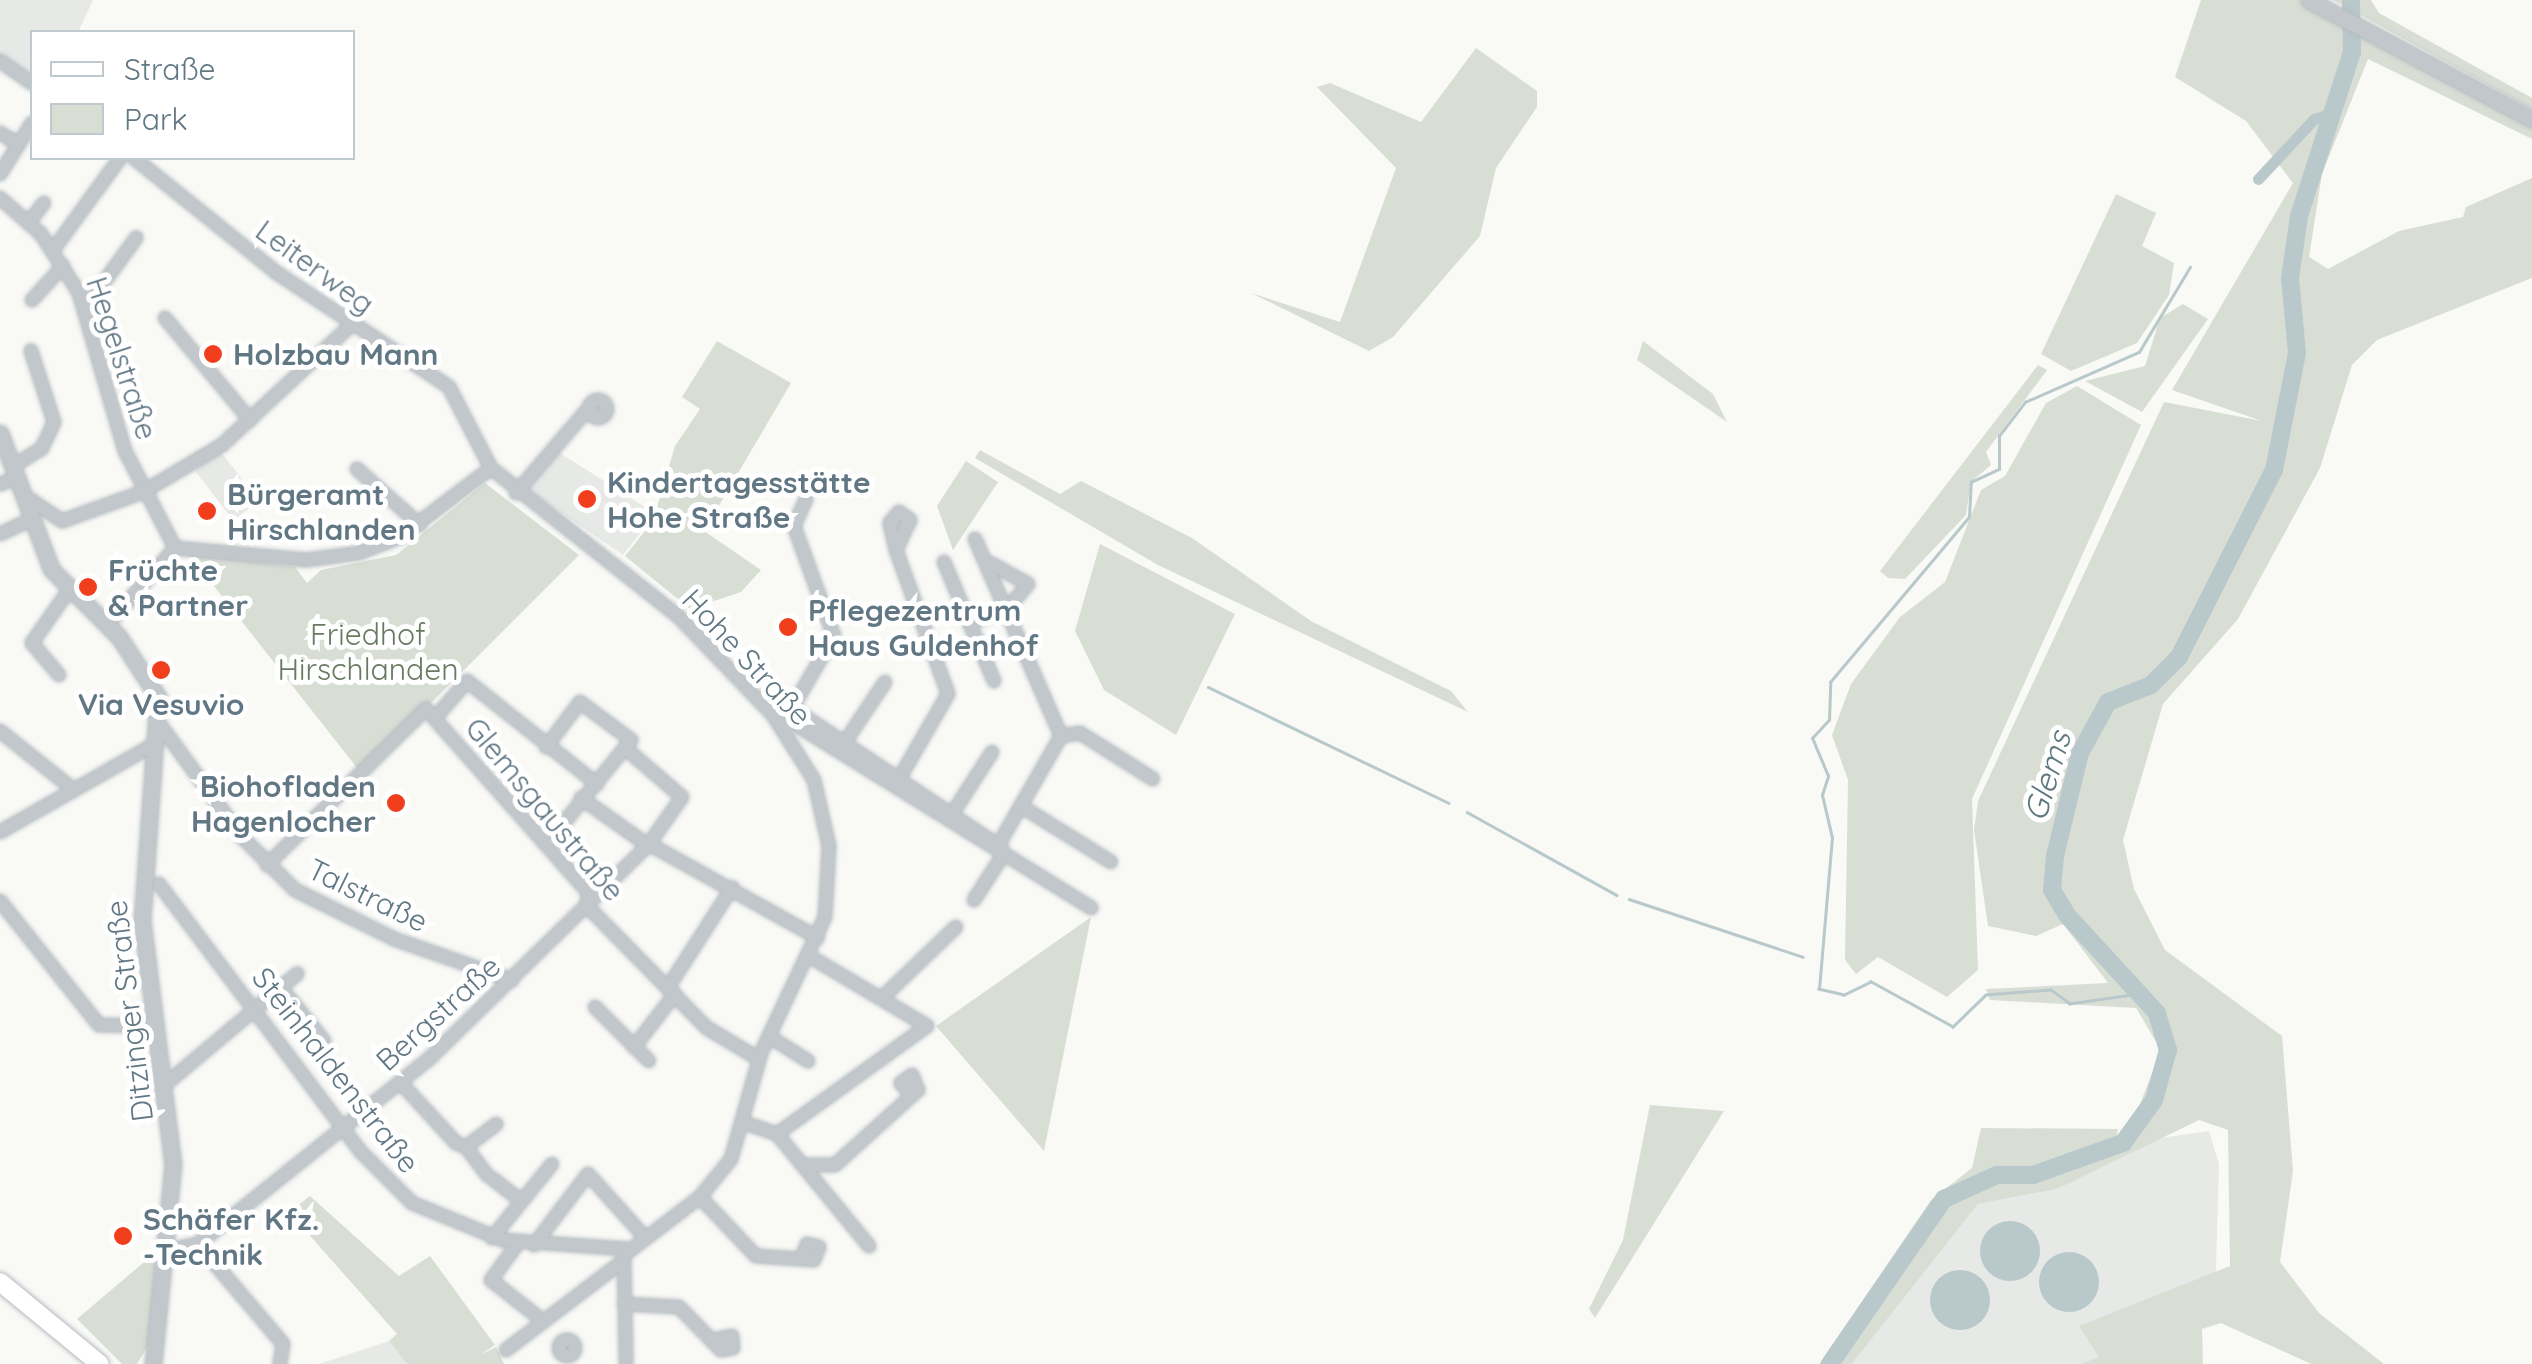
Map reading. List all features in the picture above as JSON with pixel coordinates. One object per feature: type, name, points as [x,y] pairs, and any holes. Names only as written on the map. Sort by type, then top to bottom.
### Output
[{"type":"main road","points":[[0,1282],[100,1364]]},
{"type":"street","points":[[2310,0],[2532,120]]},
{"type":"street","points":[[0,61],[30,82]]},
{"type":"street","points":[[0,174],[30,127]]},
{"type":"street","points":[[0,133],[18,144]]},
{"type":"street","points":[[52,250],[119,160]]},
{"type":"street","name":"Leiterweg","points":[[137,160],[351,325],[449,388],[491,468]]},
{"type":"street","name":"Hegelstraße","points":[[0,198],[29,222],[52,250],[85,308],[144,492],[174,548]]},
{"type":"street","points":[[29,222],[44,202]]},
{"type":"street","points":[[85,308],[136,238]]},
{"type":"street","points":[[32,300],[63,266]]},
{"type":"street","points":[[165,318],[250,420]]},
{"type":"street","points":[[25,496],[62,521],[144,492],[250,420],[351,325]]},
{"type":"street","points":[[0,484],[42,448],[54,422],[31,351]]},
{"type":"street","points":[[516,493],[587,410]]},
{"type":"street","name":"Ditzinger Straße","points":[[0,433],[17,471],[30,520],[69,590],[108,624],[152,682],[158,722],[141,891],[156,1026],[167,1082],[169,1250],[151,1363]]},
{"type":"street","points":[[108,624],[174,548],[322,559],[376,548],[420,524],[491,468]]},
{"type":"street","name":"Hohe Straße","points":[[491,468],[516,493],[658,598],[776,718],[824,808],[830,883],[811,957],[759,1059],[745,1122],[700,1197],[643,1235],[626,1255],[506,1350]]},
{"type":"street","points":[[357,469],[420,524]]},
{"type":"street","points":[[776,718],[792,708],[834,636],[794,526],[806,500]]},
{"type":"street","points":[[0,534],[30,520]]},
{"type":"street","points":[[974,900],[1061,736],[990,563],[975,539]]},
{"type":"street","points":[[896,550],[948,694],[900,777]]},
{"type":"street","points":[[944,562],[994,681]]},
{"type":"street","points":[[969,623],[1008,608],[1028,584],[990,563]]},
{"type":"street","points":[[59,675],[32,643],[69,590]]},
{"type":"street","points":[[266,865],[467,681],[597,784]]},
{"type":"street","points":[[845,742],[885,682]]},
{"type":"street","points":[[546,747],[580,702],[627,736],[625,748],[546,845]]},
{"type":"street","points":[[792,708],[954,811],[1002,849]]},
{"type":"street","name":"Glemsgaustraße","points":[[430,713],[588,892],[588,906],[724,1041],[759,1059]]},
{"type":"street","name":"Talstraße","points":[[158,722],[266,865],[355,922],[512,980]]},
{"type":"street","points":[[798,726],[1002,849],[1090,908]]},
{"type":"street","points":[[0,731],[69,786]]},
{"type":"street","points":[[1061,736],[1080,733],[1153,779]]},
{"type":"street","points":[[0,832],[69,786],[153,745]]},
{"type":"street","name":"Bergstraße","points":[[169,1250],[198,1244],[400,1082],[512,980],[647,844],[682,797],[625,748]]},
{"type":"street","points":[[954,811],[992,752]]},
{"type":"street","points":[[582,798],[647,844],[818,938]]},
{"type":"street","points":[[1024,808],[1111,862]]},
{"type":"street","name":"Steinhaldenstraße","points":[[158,884],[342,1125],[412,1203],[492,1238],[626,1255]]},
{"type":"street","points":[[634,1047],[732,888]]},
{"type":"street","points":[[0,901],[99,1025],[156,1026]]},
{"type":"street","points":[[884,997],[956,926]]},
{"type":"street","points":[[777,1134],[926,1026],[884,997],[811,957]]},
{"type":"street","points":[[167,1082],[297,974]]},
{"type":"street","points":[[282,989],[324,1041]]},
{"type":"street","points":[[595,1007],[649,1061]]},
{"type":"street","points":[[770,1037],[808,1060]]},
{"type":"street","points":[[400,1082],[444,1136],[466,1146],[490,1178],[521,1201]]},
{"type":"street","points":[[802,1165],[835,1166],[910,1094]]},
{"type":"street","points":[[745,1122],[777,1134],[870,1246]]},
{"type":"street","points":[[466,1146],[496,1124]]},
{"type":"street","points":[[492,1238],[552,1164]]},
{"type":"street","points":[[534,1245],[588,1174],[643,1235]]},
{"type":"street","points":[[700,1197],[760,1258],[803,1255]]},
{"type":"street","points":[[518,1243],[492,1280],[544,1321]]},
{"type":"street","points":[[198,1244],[283,1344],[280,1364]]},
{"type":"street","points":[[626,1255],[626,1364]]},
{"type":"street","points":[[624,1304],[679,1306],[718,1338]]},
{"type":"shaded area","points":[[0,0],[93,0],[79,30],[30,30],[30,78],[0,58]]},
{"type":"shaded area","points":[[220,451],[259,501],[234,520],[195,471]]},
{"type":"shaded area","name":"Kindertagesstätte Hohe Straße","points":[[557,451],[648,509],[650,521],[623,555],[528,490]]},
{"type":"shaded area","points":[[2209,1131],[2219,1164],[2215,1303],[2119,1364],[1852,1364],[1978,1204],[2057,1189],[2160,1138]]},
{"type":"shaded area","points":[[2010,1221],[2031,1230],[2040,1251],[2031,1272],[2010,1281],[1989,1272],[1980,1251],[1989,1230]]},
{"type":"shaded area","points":[[2069,1252],[2090,1261],[2099,1282],[2090,1303],[2069,1312],[2048,1303],[2039,1282],[2048,1261]]},
{"type":"shaded area","points":[[1960,1270],[1981,1279],[1990,1300],[1981,1321],[1960,1330],[1939,1321],[1930,1300],[1939,1279]]},
{"type":"shaded area","points":[[389,1341],[407,1364],[319,1364]]},
{"type":"green space","points":[[2201,0],[2313,0],[2532,119],[2532,139],[2368,59],[2322,174],[2309,257],[2328,269],[2399,231],[2463,217],[2466,207],[2532,178],[2532,278],[2377,340],[2352,365],[2320,468],[2238,619],[2163,704],[2123,840],[2134,889],[2165,950],[2282,1036],[2293,1171],[2280,1262],[2319,1313],[2384,1364],[2311,1364],[2221,1323],[2202,1329],[2203,1364],[2081,1364],[2099,1357],[2079,1326],[2230,1266],[2228,1130],[2199,1120],[2057,1189],[1978,1204],[1852,1364],[1819,1364],[1931,1200],[1972,1168],[1981,1128],[2118,1129],[2117,1136],[2131,1127],[2161,1050],[2136,1008],[1990,1000],[1986,989],[2108,983],[2063,924],[2036,936],[1988,926],[1974,830],[1978,801],[2164,402],[2262,421],[2172,390],[2293,183],[2246,121],[2175,77]]},
{"type":"green space","points":[[2333,0],[2371,0],[2379,13],[2532,98],[2532,109]]},
{"type":"green space","points":[[1476,48],[1537,91],[1537,107],[1496,168],[1480,236],[1393,337],[1369,351],[1251,293],[1340,322],[1396,168],[1317,87],[1330,83],[1421,122]]},
{"type":"green space","points":[[2116,194],[2156,213],[2142,246],[2174,263],[2169,295],[2137,343],[2071,371],[2041,354]]},
{"type":"green space","points":[[2183,304],[2208,319],[2142,412],[2085,381],[2145,366],[2160,318]]},
{"type":"green space","points":[[717,341],[791,383],[704,531],[761,570],[741,592],[690,609],[625,556],[653,521],[675,446],[700,409],[682,397]]},
{"type":"green space","points":[[1643,341],[1713,394],[1727,422],[1637,360]]},
{"type":"green space","points":[[2038,365],[2047,370],[1986,452],[1991,465],[1971,482],[1966,515],[1905,579],[1888,578],[1880,571]]},
{"type":"green space","points":[[2077,386],[2141,425],[1972,799],[1978,970],[1947,997],[1878,957],[1856,974],[1845,960],[1848,780],[1832,735],[1851,684],[1900,617],[1945,582],[1981,490],[2005,476],[2046,403]]},
{"type":"green space","points":[[980,450],[1060,494],[1081,481],[1192,538],[1311,621],[1451,691],[1468,712],[1158,565],[975,458]]},
{"type":"green space","points":[[966,461],[998,482],[953,550],[937,506]]},
{"type":"green space","name":"Friedhof Hirschlanden","points":[[485,483],[579,555],[361,773],[188,553],[295,567],[307,583],[321,570],[396,555]]},
{"type":"green space","points":[[1100,544],[1235,614],[1176,735],[1104,690],[1075,631]]},
{"type":"green space","points":[[1091,917],[1044,1151],[936,1026]]},
{"type":"green space","points":[[1650,1105],[1724,1111],[1595,1318],[1589,1309],[1623,1240]]},
{"type":"green space","points":[[310,1196],[399,1276],[430,1256],[495,1345],[480,1355],[496,1347],[504,1364],[407,1364],[389,1341],[397,1334],[289,1212]]},
{"type":"green space","points":[[156,1252],[150,1342],[137,1364],[122,1364],[77,1319]]},
{"type":"waterway","name":"Glems","points":[[1830,1364],[1944,1199],[1997,1175],[2033,1175],[2123,1143],[2154,1100],[2168,1050],[2157,1013],[2067,915],[2052,890],[2055,856],[2080,753],[2108,702],[2151,685],[2179,657],[2274,470],[2297,353],[2290,278],[2299,216],[2352,52],[2351,0]]},
{"type":"waterway","points":[[2258,179],[2314,119],[2332,113]]},
{"type":"waterway","points":[[2146,993],[2070,1004],[2051,990],[1986,995],[1953,1027],[1871,982],[1844,995],[1819,989],[1832,838],[1822,795],[1828,776],[1812,738],[1829,720],[1830,682],[1969,517],[1971,482],[1999,469],[1999,436],[2025,402],[2139,352],[2190,267]]},
{"type":"waterway","points":[[1208,687],[1449,803]]},
{"type":"waterway","points":[[1467,812],[1617,895]]},
{"type":"waterway","points":[[1629,899],[1803,957]]},
{"type":"place","name":"Holzbau Mann","points":[[213,354]]},
{"type":"place","name":"Kindertagesstätte Hohe Straße","points":[[587,499]]},
{"type":"place","name":"Bürgeramt Hirschlanden","points":[[207,511]]},
{"type":"place","name":"Früchte & Partner","points":[[88,587]]},
{"type":"place","name":"Pflegezentrum Haus Guldenhof","points":[[788,627]]},
{"type":"place","name":"Via Vesuvio","points":[[161,670]]},
{"type":"place","name":"Biohofladen Hagenlocher","points":[[396,803]]},
{"type":"place","name":"Schäfer Kfz. -Technik","points":[[123,1236]]}]
